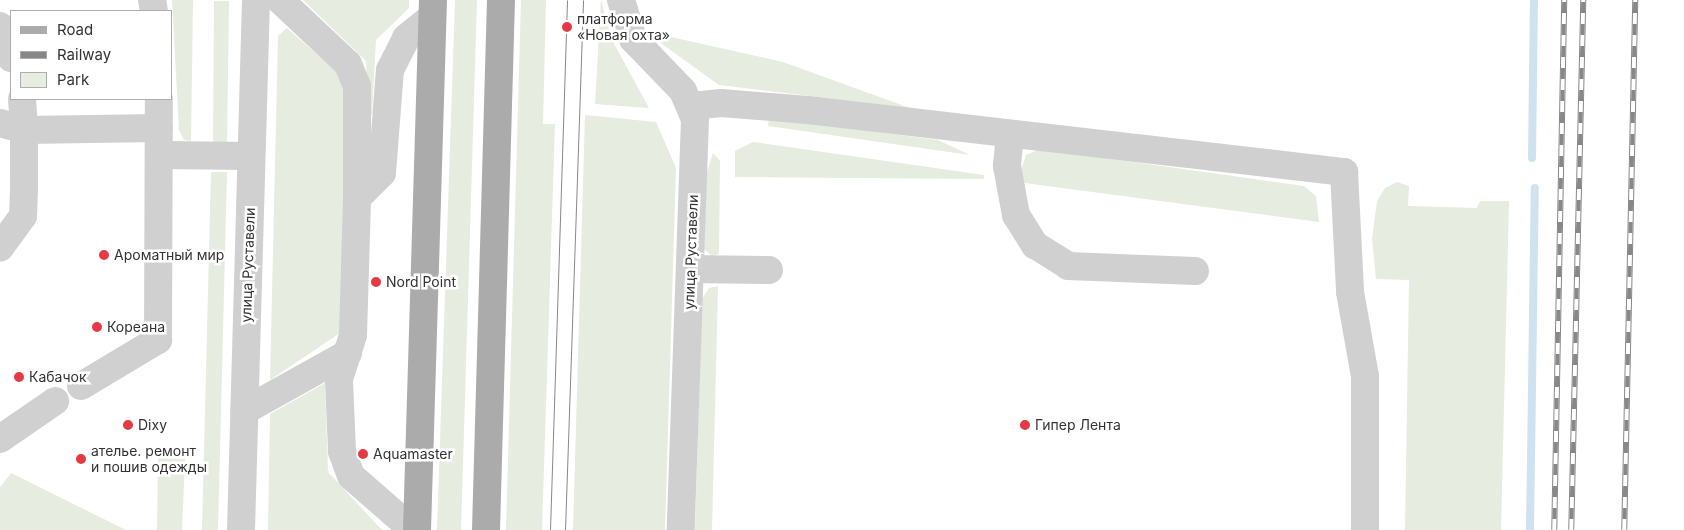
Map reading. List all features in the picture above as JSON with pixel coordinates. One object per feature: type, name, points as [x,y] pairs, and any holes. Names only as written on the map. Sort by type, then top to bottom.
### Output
[{"type":"main road","points":[[486,530],[501,0]]},
{"type":"main road","points":[[417,530],[433,8]]},
{"type":"street","name":"улица Руставели","points":[[241,530],[256,0]]},
{"type":"street","points":[[280,0],[348,64],[357,86],[357,198],[353,335],[339,379],[342,451],[351,476],[413,530]]},
{"type":"street","points":[[621,0],[633,39],[692,106],[721,103],[808,110],[1010,136],[1344,172],[1350,292],[1365,376],[1365,530]]},
{"type":"street","points":[[357,198],[382,173],[390,70],[406,38],[433,8]]},
{"type":"street","points":[[0,26],[10,55]]},
{"type":"street","points":[[0,248],[23,216],[12,126],[22,100]]},
{"type":"street","points":[[81,386],[158,340],[159,100]]},
{"type":"street","name":"улица Руставели","points":[[681,530],[690,269],[692,106]]},
{"type":"street","points":[[12,126],[159,128]]},
{"type":"street","points":[[1010,136],[1007,166],[1016,215],[1034,245],[1068,266],[1195,271]]},
{"type":"street","points":[[159,156],[251,156]]},
{"type":"street","points":[[690,269],[769,270]]},
{"type":"street","points":[[244,410],[348,353]]},
{"type":"street","points":[[0,438],[55,401]]},
{"type":"green space","points":[[172,0],[193,0],[191,141],[184,140],[179,130]]},
{"type":"green space","points":[[303,0],[409,0],[409,8],[376,40],[372,115],[368,115],[366,61]]},
{"type":"green space","points":[[455,0],[477,0],[461,530],[437,530]]},
{"type":"green space","points":[[521,0],[546,0],[543,124],[555,124],[542,530],[506,530]]},
{"type":"green space","points":[[601,0],[611,38],[649,108],[595,104]]},
{"type":"green space","points":[[214,1],[229,1],[227,143],[213,144]]},
{"type":"green space","points":[[287,28],[340,75],[351,113],[343,331],[270,380],[278,36]]},
{"type":"green space","points":[[644,31],[783,62],[910,108],[719,85]]},
{"type":"green space","points":[[585,115],[656,122],[676,168],[665,530],[573,530]]},
{"type":"green space","points":[[769,118],[938,140],[970,155],[768,126]]},
{"type":"green space","points":[[753,142],[984,175],[984,179],[735,177],[735,151]]},
{"type":"green space","points":[[1040,149],[1304,186],[1316,196],[1319,222],[1017,182],[1026,155]]},
{"type":"green space","points":[[713,153],[720,161],[719,254],[712,256],[704,249],[706,175]]},
{"type":"green space","points":[[211,172],[227,172],[218,530],[202,530]]},
{"type":"green space","points":[[1397,182],[1409,186],[1408,206],[1477,208],[1480,201],[1509,201],[1501,530],[1405,530],[1409,280],[1376,279],[1372,239],[1377,201],[1385,188]]},
{"type":"green space","points":[[718,286],[712,530],[695,530],[702,299],[709,288]]},
{"type":"green space","points":[[325,383],[328,472],[382,530],[268,530],[270,414]]},
{"type":"green space","points":[[158,458],[185,459],[182,530],[157,530]]},
{"type":"green space","points":[[11,473],[126,530],[0,530],[0,487]]},
{"type":"waterway","points":[[1532,158],[1534,0]]},
{"type":"waterway","points":[[1530,530],[1535,188]]},
{"type":"tram line","points":[[550,530],[567,0]]},
{"type":"tram line","points":[[565,530],[583,0]]},
{"type":"railway","points":[[1554,530],[1564,0]]},
{"type":"railway","points":[[1571,530],[1583,0]]},
{"type":"railway","points":[[1624,530],[1635,0]]},
{"type":"place","name":"платформа «Новая охта»","points":[[567,27]]},
{"type":"place","name":"Ароматный мир","points":[[104,255]]},
{"type":"place","name":"Nord Point","points":[[376,282]]},
{"type":"place","name":"Кореана","points":[[97,327]]},
{"type":"place","name":"Кабачок","points":[[19,377]]},
{"type":"place","name":"Dixy","points":[[128,425]]},
{"type":"place","name":"Гипер Лента","points":[[1025,425]]},
{"type":"place","name":"Aquamaster","points":[[363,454]]},
{"type":"place","name":"ателье. ремонт и пошив одежды","points":[[81,459]]}]
